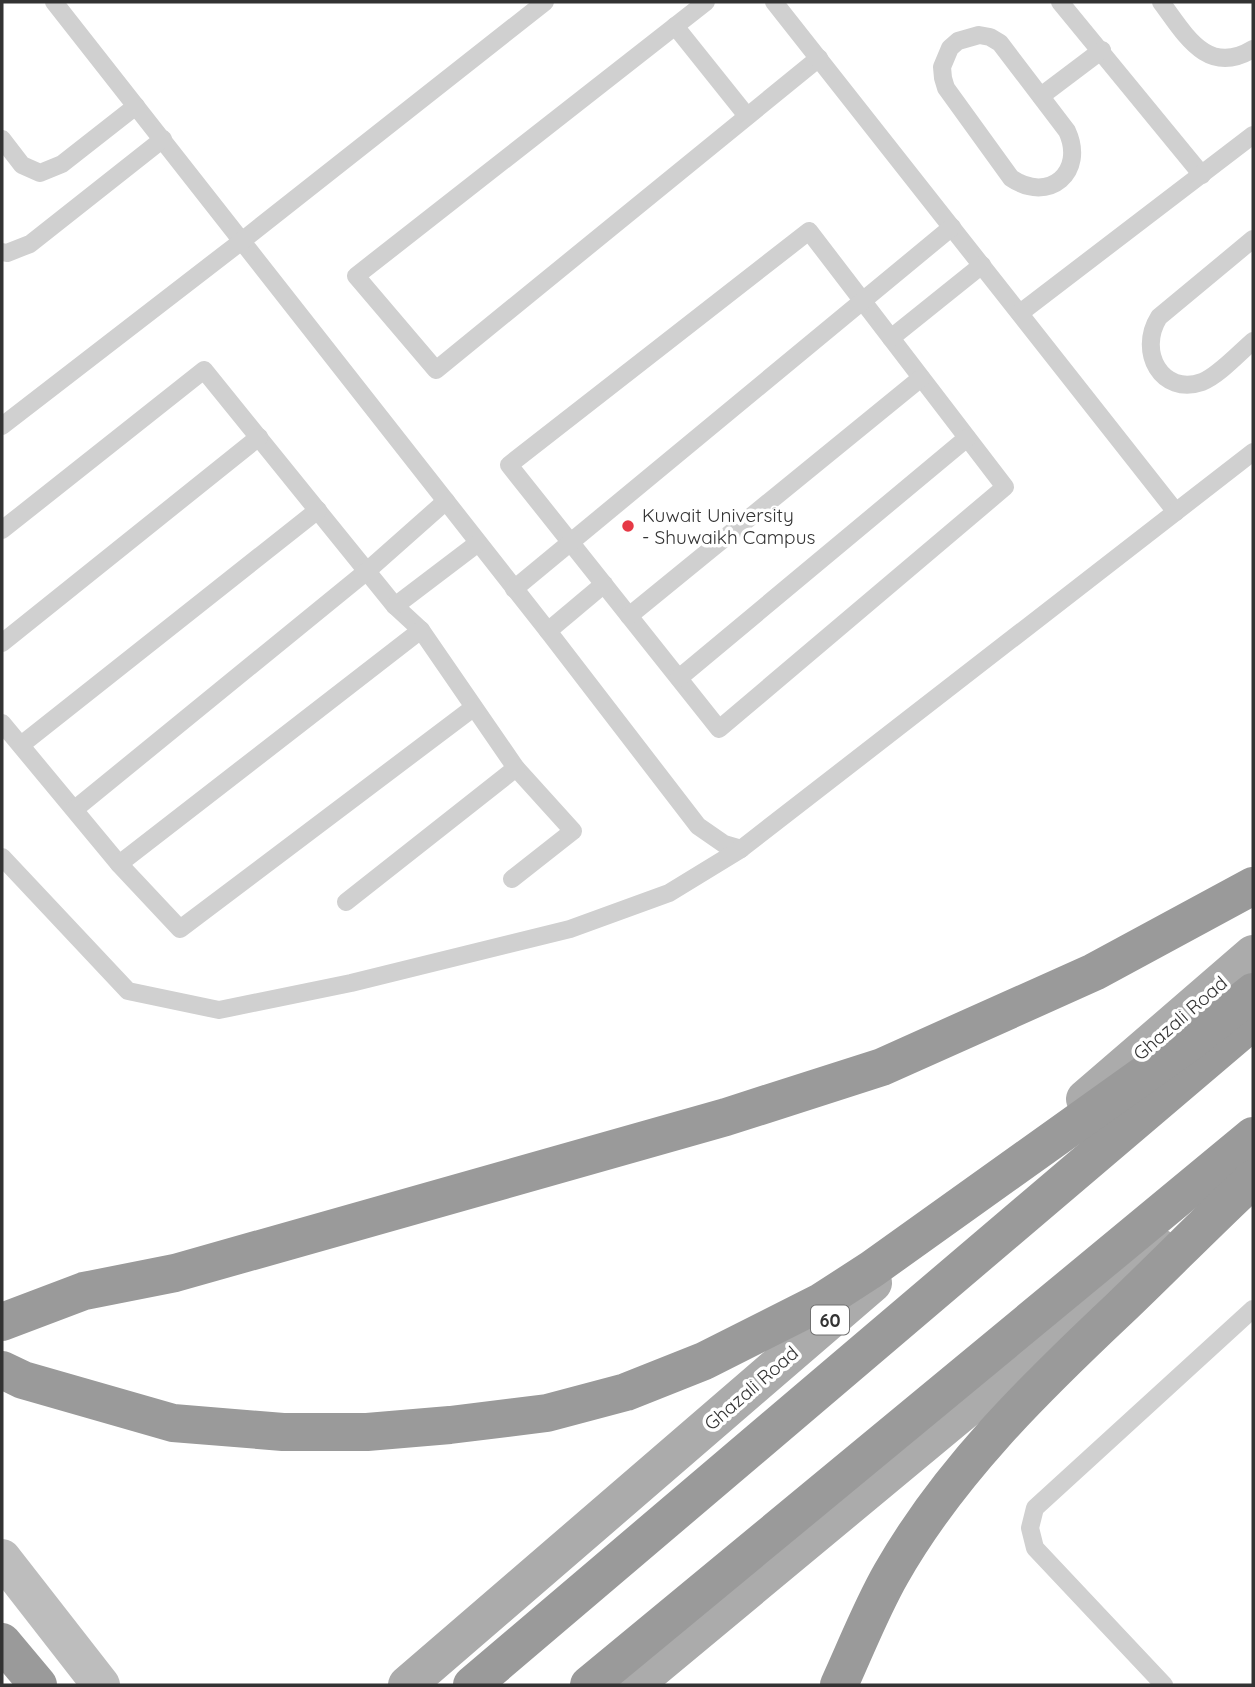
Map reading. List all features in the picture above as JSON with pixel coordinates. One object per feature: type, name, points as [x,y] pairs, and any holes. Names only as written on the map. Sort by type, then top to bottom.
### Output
[{"type":"highway","points":[[2,1322],[84,1291],[175,1273],[270,1247],[726,1117],[882,1067],[1094,972],[1253,886]]},
{"type":"highway","points":[[2,1370],[23,1380],[173,1423],[283,1432],[367,1432],[450,1426],[547,1413],[626,1391],[704,1361],[821,1302],[872,1269],[1194,1038],[1253,992]]},
{"type":"highway","name":"60","points":[[472,1685],[1253,1021]]},
{"type":"highway","points":[[589,1685],[1253,1136]]},
{"type":"highway","points":[[839,1685],[890,1575],[930,1513],[969,1464],[1051,1373],[1253,1179]]},
{"type":"highway","points":[[2,1642],[38,1685]]},
{"type":"main road","name":"Ghazali Road","points":[[407,1685],[1253,954]]},
{"type":"main road","points":[[634,1685],[1253,1170]]},
{"type":"main road","points":[[2,1558],[101,1685]]},
{"type":"lane","points":[[54,2],[243,240],[698,826],[724,844],[741,849]]},
{"type":"lane","points":[[2,426],[545,2]]},
{"type":"lane","points":[[706,2],[356,276],[436,370],[819,58]]},
{"type":"lane","points":[[774,2],[1177,512]]},
{"type":"lane","points":[[1060,2],[1202,175]]},
{"type":"lane","points":[[1161,2],[1197,48],[1207,54],[1231,59],[1253,49]]},
{"type":"lane","points":[[675,26],[747,116]]},
{"type":"lane","points":[[979,35],[990,37],[1000,43],[1041,96],[1067,131],[1073,142],[1074,155],[1071,166],[1056,184],[1032,189],[1011,178],[946,88],[942,67],[945,57],[958,41],[979,35]]},
{"type":"lane","points":[[1041,96],[1102,50]]},
{"type":"lane","points":[[2,139],[22,165],[40,173],[62,164],[136,106]]},
{"type":"lane","points":[[1020,313],[1253,135]]},
{"type":"lane","points":[[2,252],[7,253],[30,244],[163,139]]},
{"type":"lane","points":[[514,589],[953,227]]},
{"type":"lane","points":[[808,231],[862,300],[1005,487],[719,729],[509,465],[808,231]]},
{"type":"lane","points":[[1253,239],[1158,317],[1149,340],[1154,363],[1162,374],[1186,384],[1200,383],[1212,377],[1253,341]]},
{"type":"lane","points":[[891,338],[982,265]]},
{"type":"lane","points":[[2,530],[204,370],[395,606],[421,630],[516,768],[573,831],[512,879]]},
{"type":"lane","points":[[629,616],[921,378]]},
{"type":"lane","points":[[2,643],[259,437]]},
{"type":"lane","points":[[679,678],[967,438]]},
{"type":"lane","points":[[2,857],[128,991],[219,1010],[351,983],[570,929],[669,893],[741,849],[1253,452]]},
{"type":"lane","points":[[75,809],[367,571],[446,501]]},
{"type":"lane","points":[[21,745],[318,510]]},
{"type":"lane","points":[[395,606],[478,543]]},
{"type":"lane","points":[[548,631],[604,584]]},
{"type":"lane","points":[[119,864],[421,630]]},
{"type":"lane","points":[[2,723],[119,864],[180,929],[473,708]]},
{"type":"lane","points":[[345,902],[516,768]]},
{"type":"lane","points":[[1164,1685],[1035,1548],[1030,1528],[1035,1508],[1253,1309]]},
{"type":"place","name":"Kuwait University - Shuwaikh Campus","points":[[628,526]]}]
